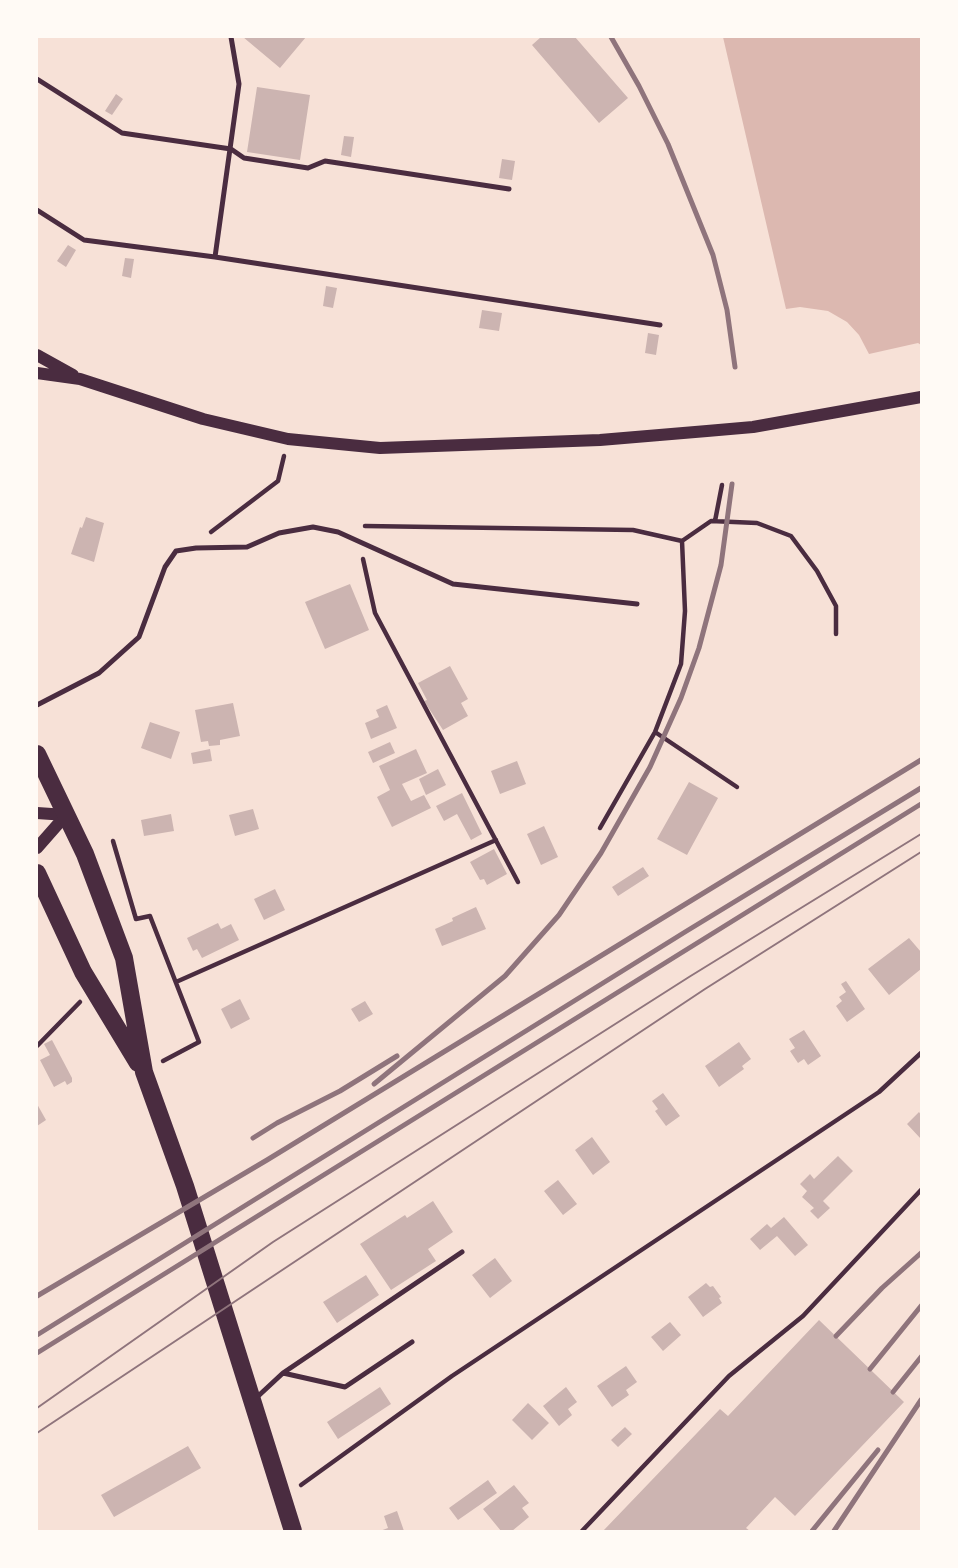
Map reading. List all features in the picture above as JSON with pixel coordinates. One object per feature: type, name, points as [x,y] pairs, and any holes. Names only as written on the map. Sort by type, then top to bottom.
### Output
[{"type":"main road","points":[[37,754],[90,865],[124,958],[144,1072],[185,1186],[293,1531]]},
{"type":"main road","points":[[37,873],[82,972],[144,1072]]},
{"type":"street","points":[[37,355],[80,379]]},
{"type":"street","points":[[37,373],[80,379],[203,419],[288,439],[380,448],[600,440],[753,426],[921,397]]},
{"type":"street","points":[[37,813],[66,815]]},
{"type":"street","points":[[37,848],[66,815]]},
{"type":"lane","points":[[215,257],[239,84],[231,37]]},
{"type":"lane","points":[[37,79],[122,133],[231,149],[244,158],[308,168],[324,161],[509,189]]},
{"type":"lane","points":[[37,210],[84,240],[215,257],[660,325]]},
{"type":"lane","points":[[37,705],[99,673],[139,637],[165,567],[176,551],[247,547],[279,533],[313,527],[338,533],[453,584],[637,604]]},
{"type":"lane","points":[[253,1401],[283,1373],[461,1252]]},
{"type":"lane","points":[[283,1373],[345,1387],[412,1342]]},
{"type":"path","points":[[196,548],[215,528],[278,481],[288,439]]},
{"type":"path","points":[[715,521],[722,485]]},
{"type":"path","points":[[338,533],[354,526],[633,530],[682,541],[711,521],[757,523],[791,536],[817,571],[836,606],[836,634]]},
{"type":"path","points":[[600,828],[655,732],[681,664],[685,611],[682,541]]},
{"type":"path","points":[[360,542],[375,613],[519,882]]},
{"type":"path","points":[[655,732],[737,788]]},
{"type":"path","points":[[176,982],[496,840]]},
{"type":"path","points":[[113,841],[136,919],[150,916],[199,1042],[144,1072]]},
{"type":"path","points":[[37,1046],[93,989]]},
{"type":"path","points":[[283,1497],[452,1376],[879,1092],[921,1053]]},
{"type":"path","points":[[582,1531],[729,1376],[803,1316],[921,1190]]},
{"type":"shaded area","points":[[723,37],[921,37],[921,345],[918,343],[869,354],[859,335],[847,322],[828,311],[800,307],[786,309]]},
{"type":"building","points":[[243,37],[306,37],[280,68]]},
{"type":"building","points":[[541,37],[575,37],[628,98],[599,123],[532,45]]},
{"type":"building","points":[[257,87],[310,95],[300,160],[247,152]]},
{"type":"building","points":[[116,94],[123,99],[112,115],[105,111]]},
{"type":"building","points":[[344,136],[354,137],[351,157],[341,155]]},
{"type":"building","points":[[502,159],[515,161],[512,180],[499,178]]},
{"type":"building","points":[[68,245],[76,250],[66,267],[57,261]]},
{"type":"building","points":[[125,258],[134,259],[131,278],[122,276]]},
{"type":"building","points":[[326,286],[337,288],[333,308],[323,306]]},
{"type":"building","points":[[482,310],[502,313],[499,331],[479,328]]},
{"type":"building","points":[[648,333],[659,335],[656,355],[645,353]]},
{"type":"building","points":[[86,517],[104,523],[94,562],[71,554]]},
{"type":"building","points":[[350,584],[369,630],[325,649],[305,602]]},
{"type":"building","points":[[450,666],[468,699],[461,703],[468,716],[443,730],[424,701],[427,700],[418,683]]},
{"type":"building","points":[[233,703],[240,736],[220,740],[220,745],[209,746],[208,741],[201,742],[195,710]]},
{"type":"building","points":[[387,705],[397,728],[371,739],[365,723],[379,717],[376,710]]},
{"type":"building","points":[[150,722],[180,732],[171,759],[141,748]]},
{"type":"building","points":[[390,742],[395,753],[373,763],[368,752]]},
{"type":"building","points":[[210,749],[212,761],[193,764],[191,753]]},
{"type":"building","points":[[416,749],[427,773],[402,784],[411,801],[424,795],[431,808],[392,827],[377,797],[390,790],[379,766]]},
{"type":"building","points":[[517,761],[526,784],[500,794],[491,771]]},
{"type":"building","points":[[438,769],[446,785],[426,795],[419,779]]},
{"type":"building","points":[[689,782],[718,798],[687,855],[657,839]]},
{"type":"building","points":[[462,793],[482,834],[471,840],[457,814],[444,821],[436,806]]},
{"type":"building","points":[[253,809],[259,829],[235,836],[229,815]]},
{"type":"building","points":[[171,814],[174,831],[144,836],[141,820]]},
{"type":"building","points":[[544,826],[558,857],[541,865],[527,834]]},
{"type":"building","points":[[494,849],[507,874],[487,885],[484,879],[480,880],[470,862]]},
{"type":"building","points":[[643,867],[649,876],[618,896],[612,887]]},
{"type":"building","points":[[275,889],[285,910],[264,920],[254,899]]},
{"type":"building","points":[[476,907],[486,929],[442,946],[435,929]]},
{"type":"building","points":[[218,923],[221,929],[231,924],[239,940],[202,958],[197,949],[193,951],[187,938]]},
{"type":"building","points":[[909,938],[921,952],[921,969],[889,995],[868,969]]},
{"type":"building","points":[[846,981],[865,1009],[847,1022],[836,1006],[842,1001],[839,997],[846,992],[841,984]]},
{"type":"building","points":[[240,999],[250,1019],[231,1029],[221,1009]]},
{"type":"building","points":[[365,1001],[373,1014],[359,1022],[351,1009]]},
{"type":"building","points":[[804,1030],[821,1056],[808,1065],[804,1059],[798,1063],[790,1051],[795,1048],[789,1039]]},
{"type":"building","points":[[52,1040],[72,1078],[72,1082],[67,1085],[65,1081],[54,1087],[40,1060],[50,1055],[44,1044]]},
{"type":"building","points":[[739,1042],[751,1059],[742,1066],[744,1069],[719,1087],[705,1066]]},
{"type":"building","points":[[663,1093],[680,1116],[666,1126],[655,1111],[658,1109],[652,1101]]},
{"type":"building","points":[[37,1104],[46,1120],[37,1126]]},
{"type":"building","points":[[919,1112],[921,1115],[921,1139],[907,1124]]},
{"type":"building","points":[[592,1137],[610,1162],[593,1175],[575,1150]]},
{"type":"building","points":[[838,1156],[853,1171],[823,1201],[830,1208],[818,1219],[810,1211],[814,1208],[802,1197],[807,1191],[800,1184],[810,1174],[814,1179]]},
{"type":"building","points":[[558,1180],[577,1204],[563,1215],[544,1191]]},
{"type":"building","points":[[433,1201],[453,1232],[428,1249],[436,1261],[391,1290],[360,1244],[405,1215],[407,1218]]},
{"type":"building","points":[[784,1217],[808,1245],[795,1256],[777,1236],[760,1250],[750,1239],[767,1224],[771,1228]]},
{"type":"building","points":[[495,1258],[512,1281],[490,1298],[472,1275]]},
{"type":"building","points":[[366,1275],[379,1295],[337,1323],[323,1302]]},
{"type":"building","points":[[706,1283],[710,1287],[713,1286],[722,1303],[703,1317],[688,1297]]},
{"type":"building","points":[[819,1320],[904,1402],[795,1516],[775,1497],[746,1528],[750,1531],[603,1531],[720,1409],[728,1416]]},
{"type":"building","points":[[670,1322],[681,1335],[663,1351],[651,1337]]},
{"type":"building","points":[[626,1366],[637,1382],[626,1390],[629,1395],[612,1407],[597,1386]]},
{"type":"building","points":[[380,1387],[391,1404],[338,1439],[327,1422]]},
{"type":"building","points":[[566,1387],[577,1402],[568,1409],[572,1415],[559,1426],[543,1406]]},
{"type":"building","points":[[528,1403],[549,1423],[532,1440],[512,1420]]},
{"type":"building","points":[[625,1427],[632,1434],[618,1447],[611,1440]]},
{"type":"building","points":[[188,1446],[201,1468],[114,1517],[101,1495]]},
{"type":"building","points":[[488,1480],[497,1493],[458,1520],[449,1508]]},
{"type":"building","points":[[514,1485],[529,1503],[522,1508],[529,1517],[512,1531],[501,1531],[483,1509]]},
{"type":"building","points":[[397,1511],[404,1531],[380,1531],[388,1528],[384,1516]]},
{"type":"tram line","points":[[37,1408],[273,1242],[689,977],[921,834]]},
{"type":"tram line","points":[[37,1433],[705,989],[921,852]]},
{"type":"railway","points":[[611,37],[668,144],[713,255],[727,310],[735,367]]},
{"type":"railway","points":[[374,1084],[505,976],[559,915],[601,853],[650,767],[681,698],[699,648],[721,565],[732,484]]},
{"type":"railway","points":[[37,1296],[267,1160],[921,760]]},
{"type":"railway","points":[[37,1335],[921,788]]},
{"type":"railway","points":[[37,1353],[921,804]]},
{"type":"railway","points":[[253,1138],[340,1091],[397,1056]]},
{"type":"railway","points":[[836,1336],[882,1288],[921,1253]]},
{"type":"railway","points":[[870,1369],[921,1306]]},
{"type":"railway","points":[[893,1392],[921,1357]]},
{"type":"railway","points":[[834,1531],[921,1400]]},
{"type":"railway","points":[[812,1531],[878,1450]]}]
